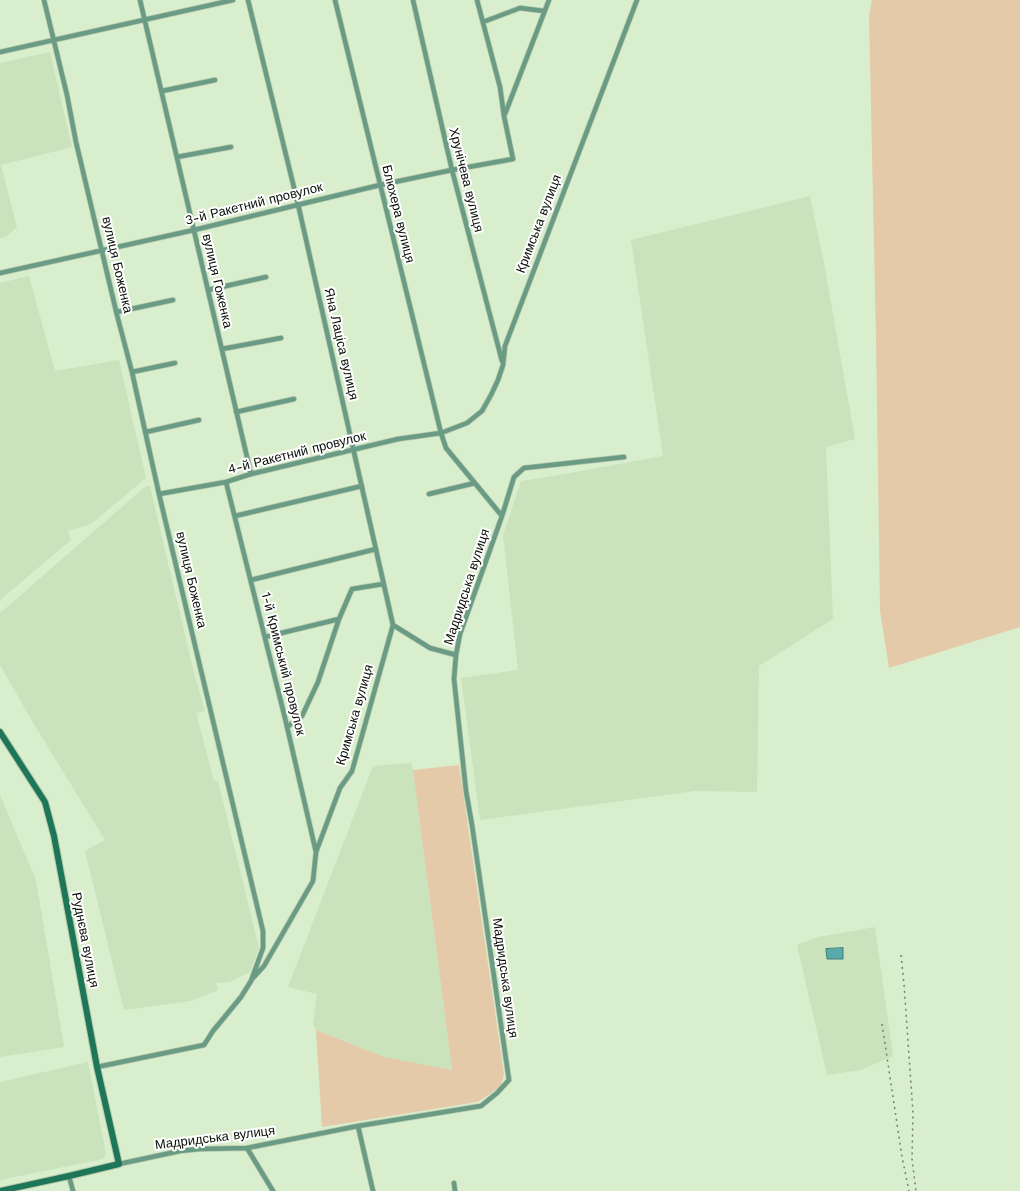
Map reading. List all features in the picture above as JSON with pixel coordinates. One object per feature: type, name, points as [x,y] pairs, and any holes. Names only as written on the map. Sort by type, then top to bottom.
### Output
[{"type":"street","name":"вулиця Боженка","points":[[44,0],[67,95],[76,142],[132,372],[159,494],[263,931],[263,948],[251,981],[241,997],[213,1031],[204,1046],[97,1067]]},
{"type":"street","name":"вулиця Гоженка","points":[[140,0],[251,474]]},
{"type":"street","points":[[0,52],[233,0]]},
{"type":"street","name":"Яна Лаціса вулиця","points":[[248,0],[298,204],[393,625]]},
{"type":"street","name":"Блюхера вулиця","points":[[335,0],[441,433],[446,448],[502,516]]},
{"type":"street","name":"Хрунічева вулиця","points":[[413,0],[452,170],[503,364]]},
{"type":"street","points":[[477,0],[500,87],[504,116]]},
{"type":"street","points":[[504,116],[549,0]]},
{"type":"street","name":"Кримська вулиця","points":[[441,433],[467,423],[482,411],[498,380],[503,364],[505,346],[637,0]]},
{"type":"street","points":[[483,22],[520,8],[544,11]]},
{"type":"street","points":[[162,91],[215,80]]},
{"type":"street","name":"3-й Ракетний провулок","points":[[0,273],[194,230],[380,185],[513,159],[504,116]]},
{"type":"street","points":[[177,157],[231,147]]},
{"type":"street","points":[[208,290],[266,277]]},
{"type":"street","points":[[117,312],[173,300]]},
{"type":"street","points":[[222,349],[281,338]]},
{"type":"street","points":[[132,372],[175,363]]},
{"type":"street","points":[[236,412],[294,399]]},
{"type":"street","points":[[146,432],[199,420]]},
{"type":"street","name":"4-й Ракетний провулок","points":[[159,494],[226,482],[251,474],[398,439],[441,433]]},
{"type":"street","name":"Мадридська вулиця","points":[[0,1191],[186,1150],[247,1148],[358,1126],[481,1106],[497,1093],[509,1080],[466,791],[454,679],[456,655],[460,634],[502,516],[514,477],[524,468],[624,457]]},
{"type":"street","name":"1-й Кримський провулок","points":[[226,482],[287,727],[316,852]]},
{"type":"street","points":[[429,494],[475,483]]},
{"type":"street","points":[[235,516],[362,486]]},
{"type":"street","points":[[251,580],[376,549]]},
{"type":"street","points":[[287,727],[302,716],[318,682],[339,619],[352,589],[383,584]]},
{"type":"street","points":[[265,637],[339,619]]},
{"type":"street","points":[[393,625],[430,648],[456,655]]},
{"type":"street","name":"Кримська вулиця","points":[[251,981],[264,966],[313,881],[316,852],[340,788],[352,771],[393,625]]},
{"type":"street","name":"Руднєва вулиця","points":[[0,732],[45,802],[54,836],[97,1067],[118,1164]]},
{"type":"street","points":[[358,1126],[373,1191]]},
{"type":"street","points":[[247,1148],[273,1191]]},
{"type":"street","points":[[70,1176],[73,1191]]},
{"type":"street","points":[[454,1183],[455,1191]]},
{"type":"shaded area","points":[[872,0],[1020,0],[1020,627],[889,668],[880,611],[869,16]]},
{"type":"shaded area","points":[[50,52],[72,147],[1,165],[17,227],[6,237],[0,238],[0,63]]},
{"type":"shaded area","points":[[810,196],[824,263],[855,439],[826,447],[833,619],[759,666],[757,792],[695,791],[480,820],[461,678],[518,670],[503,535],[521,481],[663,456],[631,240]]},
{"type":"shaded area","points":[[29,276],[55,371],[119,360],[146,478],[91,524],[68,531],[71,540],[0,600],[0,283]]},
{"type":"shaded area","points":[[146,486],[150,486],[193,669],[205,711],[196,713],[214,781],[218,781],[259,948],[250,972],[229,982],[216,983],[218,990],[191,1001],[124,1010],[85,851],[105,840],[35,726],[0,665],[0,613]]},
{"type":"shaded area","points":[[411,763],[452,1071],[384,1057],[316,1030],[313,1024],[317,994],[288,987],[373,766]]},
{"type":"shaded area","points":[[459,765],[504,1074],[501,1086],[477,1102],[322,1127],[316,1030],[384,1057],[452,1070],[413,770]]},
{"type":"shaded area","points":[[0,795],[36,880],[64,1047],[0,1057]]},
{"type":"shaded area","points":[[875,927],[893,1056],[861,1070],[827,1075],[797,945],[818,937]]},
{"type":"shaded area","points":[[88,1062],[106,1154],[103,1159],[0,1180],[0,1082]]},
{"type":"water","points":[[843,948],[843,959],[827,959],[826,949]]},
{"type":"railway","points":[[901,955],[913,1113],[912,1159],[916,1191]]},
{"type":"railway","points":[[882,1024],[902,1157],[909,1191]]}]
